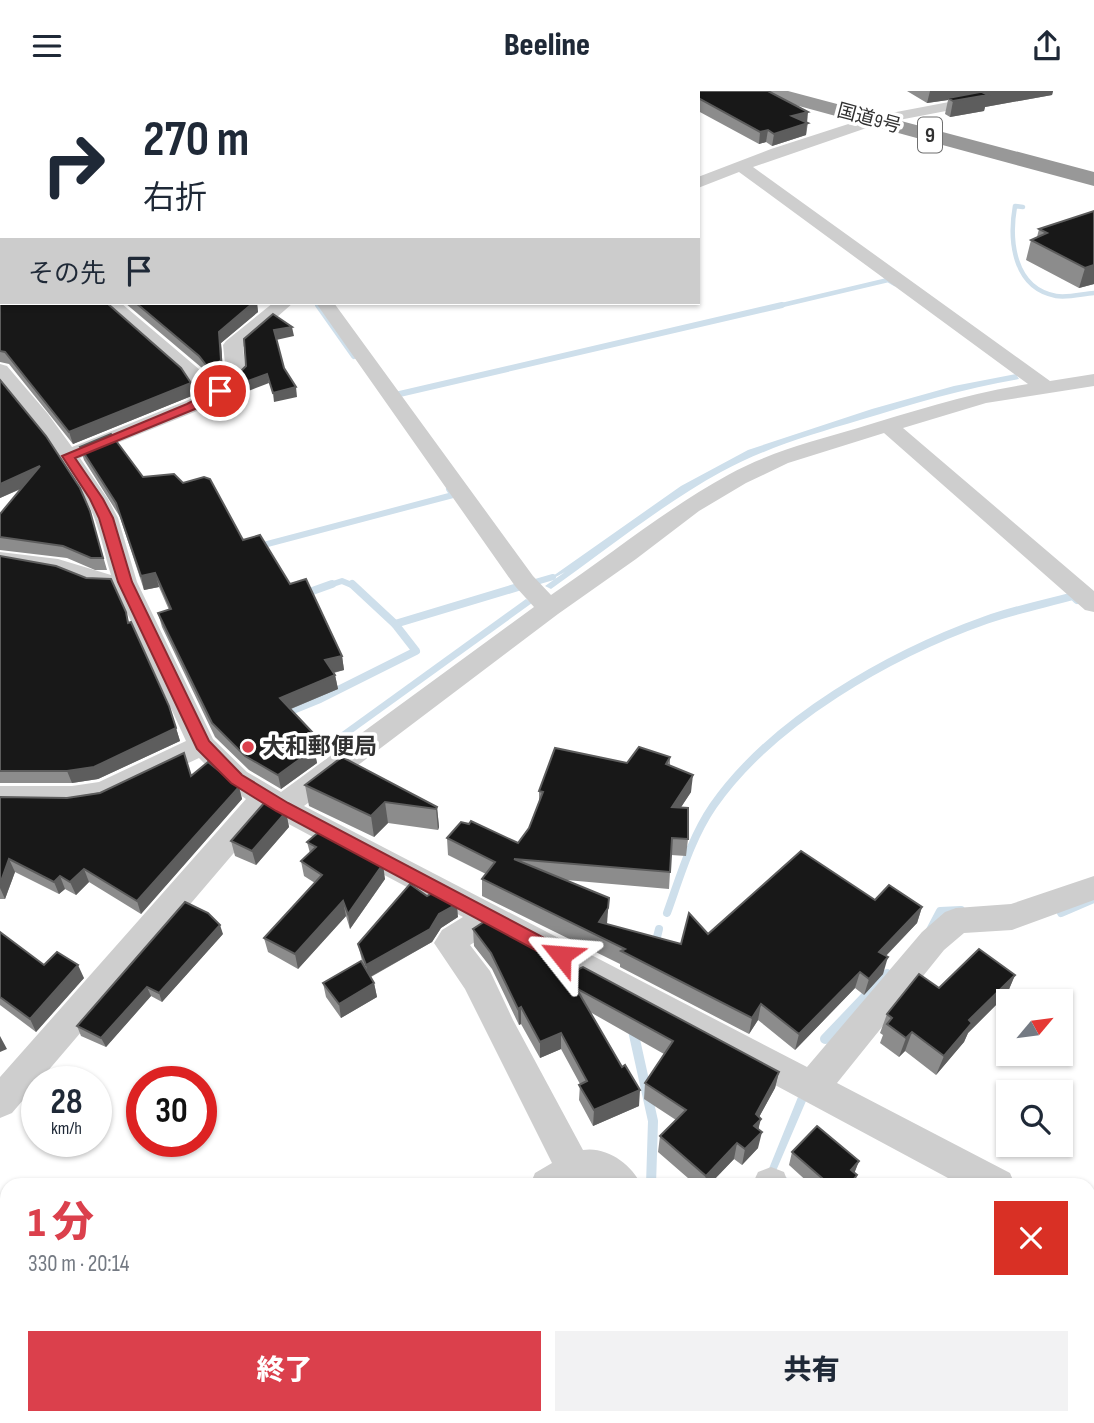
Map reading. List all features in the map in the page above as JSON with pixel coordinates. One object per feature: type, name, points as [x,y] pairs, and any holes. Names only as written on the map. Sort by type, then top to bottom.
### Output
[{"type":"highway","name":"国道9号","points":[[765,91],[1094,179]]},
{"type":"street","points":[[700,182],[875,120],[1030,91]]},
{"type":"street","points":[[741,166],[1044,386]]},
{"type":"street","points":[[112,305],[193,375],[210,399]]},
{"type":"street","points":[[68,456],[210,399],[236,374],[233,345],[282,305]]},
{"type":"street","points":[[326,305],[524,581],[549,608]]},
{"type":"street","points":[[0,370],[41,418],[97,499],[106,518],[126,582],[202,745],[237,779],[490,917],[984,1178]]},
{"type":"street","points":[[0,1102],[246,816],[275,802],[628,554],[691,506],[738,478],[780,458],[887,424],[983,397],[1094,380]]},
{"type":"street","points":[[887,424],[1092,599]]},
{"type":"street","points":[[0,559],[67,569],[90,580],[126,582]]},
{"type":"street","points":[[0,797],[72,797],[104,792],[202,745]]},
{"type":"street","points":[[813,1086],[933,940],[957,921],[1012,917],[1094,888]]},
{"type":"street","points":[[490,917],[450,943],[478,981],[561,1177],[596,1165],[614,1178]]},
{"type":"water","points":[[1016,374],[1019,379],[919,402],[807,436],[755,456],[721,472],[677,499],[551,589],[545,586],[565,572],[552,579],[543,578],[553,576],[681,486],[748,450],[872,409],[954,386]]},
{"type":"water","points":[[526,599],[532,603],[334,746],[328,742]]},
{"type":"water","points":[[798,1097],[806,1101],[776,1171],[787,1178],[778,1178],[768,1171]]},
{"type":"building","points":[[700,91],[768,91],[808,112],[792,116],[808,123],[774,134],[768,130],[760,132],[700,99]]},
{"type":"building","points":[[985,91],[989,91],[982,92],[988,95],[953,101],[948,98]]},
{"type":"building","points":[[1094,211],[1094,265],[1085,268],[1031,240],[1047,233],[1039,229]]},
{"type":"building","points":[[0,305],[109,305],[181,368],[191,383],[69,432],[5,352],[0,351]]},
{"type":"building","points":[[138,305],[251,305],[219,332],[221,360],[210,370],[199,356]]},
{"type":"building","points":[[273,314],[292,327],[274,330],[284,368],[296,387],[273,393],[267,374],[221,391],[246,366],[244,339]]},
{"type":"building","points":[[0,380],[46,436],[80,488],[90,511],[103,558],[91,558],[63,546],[0,537],[0,514],[40,466],[0,484]]},
{"type":"building","points":[[111,434],[143,477],[174,474],[183,483],[204,477],[210,479],[243,540],[260,535],[290,584],[306,579],[342,656],[325,660],[335,675],[280,698],[313,733],[298,740],[314,749],[278,775],[245,756],[212,723],[158,613],[171,609],[155,573],[141,576],[116,503],[80,447]]},
{"type":"building","points":[[0,556],[56,566],[86,578],[111,579],[128,623],[131,622],[169,706],[176,728],[94,767],[67,771],[0,771]]},
{"type":"building","points":[[639,747],[670,757],[666,764],[693,775],[672,807],[688,808],[688,839],[672,838],[670,872],[514,859],[609,898],[608,908],[599,922],[681,944],[689,913],[708,934],[801,851],[875,900],[889,885],[922,907],[879,952],[888,957],[869,979],[860,972],[799,1034],[761,1004],[752,1018],[621,951],[625,949],[482,879],[495,862],[447,838],[461,822],[469,824],[471,821],[518,843],[529,828],[543,792],[539,791],[555,748],[627,763]]},
{"type":"building","points":[[184,753],[191,776],[208,762],[239,787],[137,901],[84,869],[70,882],[60,876],[54,882],[9,859],[0,884],[0,797],[67,798],[100,793]]},
{"type":"building","points":[[342,757],[437,807],[436,809],[385,802],[371,816],[305,785]]},
{"type":"building","points":[[265,802],[286,812],[252,851],[231,841]]},
{"type":"building","points":[[320,831],[383,864],[348,914],[343,901],[295,954],[264,938],[322,875],[301,861],[316,847],[307,842]]},
{"type":"building","points":[[410,884],[427,896],[434,892],[457,904],[439,914],[430,929],[366,965],[358,944]]},
{"type":"building","points":[[185,902],[208,913],[220,925],[159,993],[147,987],[101,1038],[77,1026]]},
{"type":"building","points":[[490,918],[560,955],[570,973],[583,967],[779,1072],[756,1114],[761,1119],[754,1126],[762,1132],[745,1149],[737,1143],[706,1176],[660,1136],[686,1110],[645,1083],[673,1041],[576,988],[622,1067],[625,1065],[640,1090],[594,1110],[579,1085],[587,1081],[561,1033],[540,1042],[521,1007],[518,1009],[491,953],[473,929]]},
{"type":"building","points":[[0,932],[44,965],[57,952],[78,965],[30,1019],[0,997]]},
{"type":"building","points":[[979,949],[1015,975],[1001,989],[996,989],[996,994],[969,1020],[972,1023],[944,1056],[912,1032],[906,1038],[887,1024],[892,1018],[887,1014],[919,974],[939,988]]},
{"type":"building","points":[[361,961],[374,983],[339,1004],[323,983]]},
{"type":"building","points":[[817,1126],[859,1161],[851,1170],[857,1175],[855,1178],[822,1178],[792,1152]]},
{"type":"waterway","points":[[1023,207],[1015,206],[1014,247],[1017,261],[1031,283],[1056,296],[1094,293]]},
{"type":"waterway","points":[[774,307],[888,280],[895,284]]},
{"type":"waterway","points":[[318,305],[354,356]]},
{"type":"waterway","points":[[391,396],[782,305]]},
{"type":"waterway","points":[[256,547],[453,495],[449,489]]},
{"type":"waterway","points":[[522,586],[553,577]]},
{"type":"waterway","points":[[327,586],[342,581],[354,586]]},
{"type":"waterway","points":[[304,594],[332,584]]},
{"type":"waterway","points":[[352,584],[395,624]]},
{"type":"waterway","points":[[395,624],[528,584]]},
{"type":"waterway","points":[[667,913],[692,844],[713,806],[738,775],[800,719],[873,671],[949,634],[1018,610],[1073,596],[1077,600]]},
{"type":"waterway","points":[[283,714],[320,699],[416,651],[395,624]]},
{"type":"waterway","points":[[1061,913],[1094,899]]},
{"type":"waterway","points":[[930,930],[940,911],[961,910]]},
{"type":"waterway","points":[[655,945],[659,929]]},
{"type":"waterway","points":[[825,1039],[887,974]]},
{"type":"waterway","points":[[632,1026],[653,1121],[651,1178]]},
{"type":"place","name":"大和郵便局","points":[[248,747]]},
{"type":"route","points":[[220,391],[210,399],[68,456],[97,499],[106,518],[125,582],[202,745],[237,779],[282,807],[561,955]]}]
